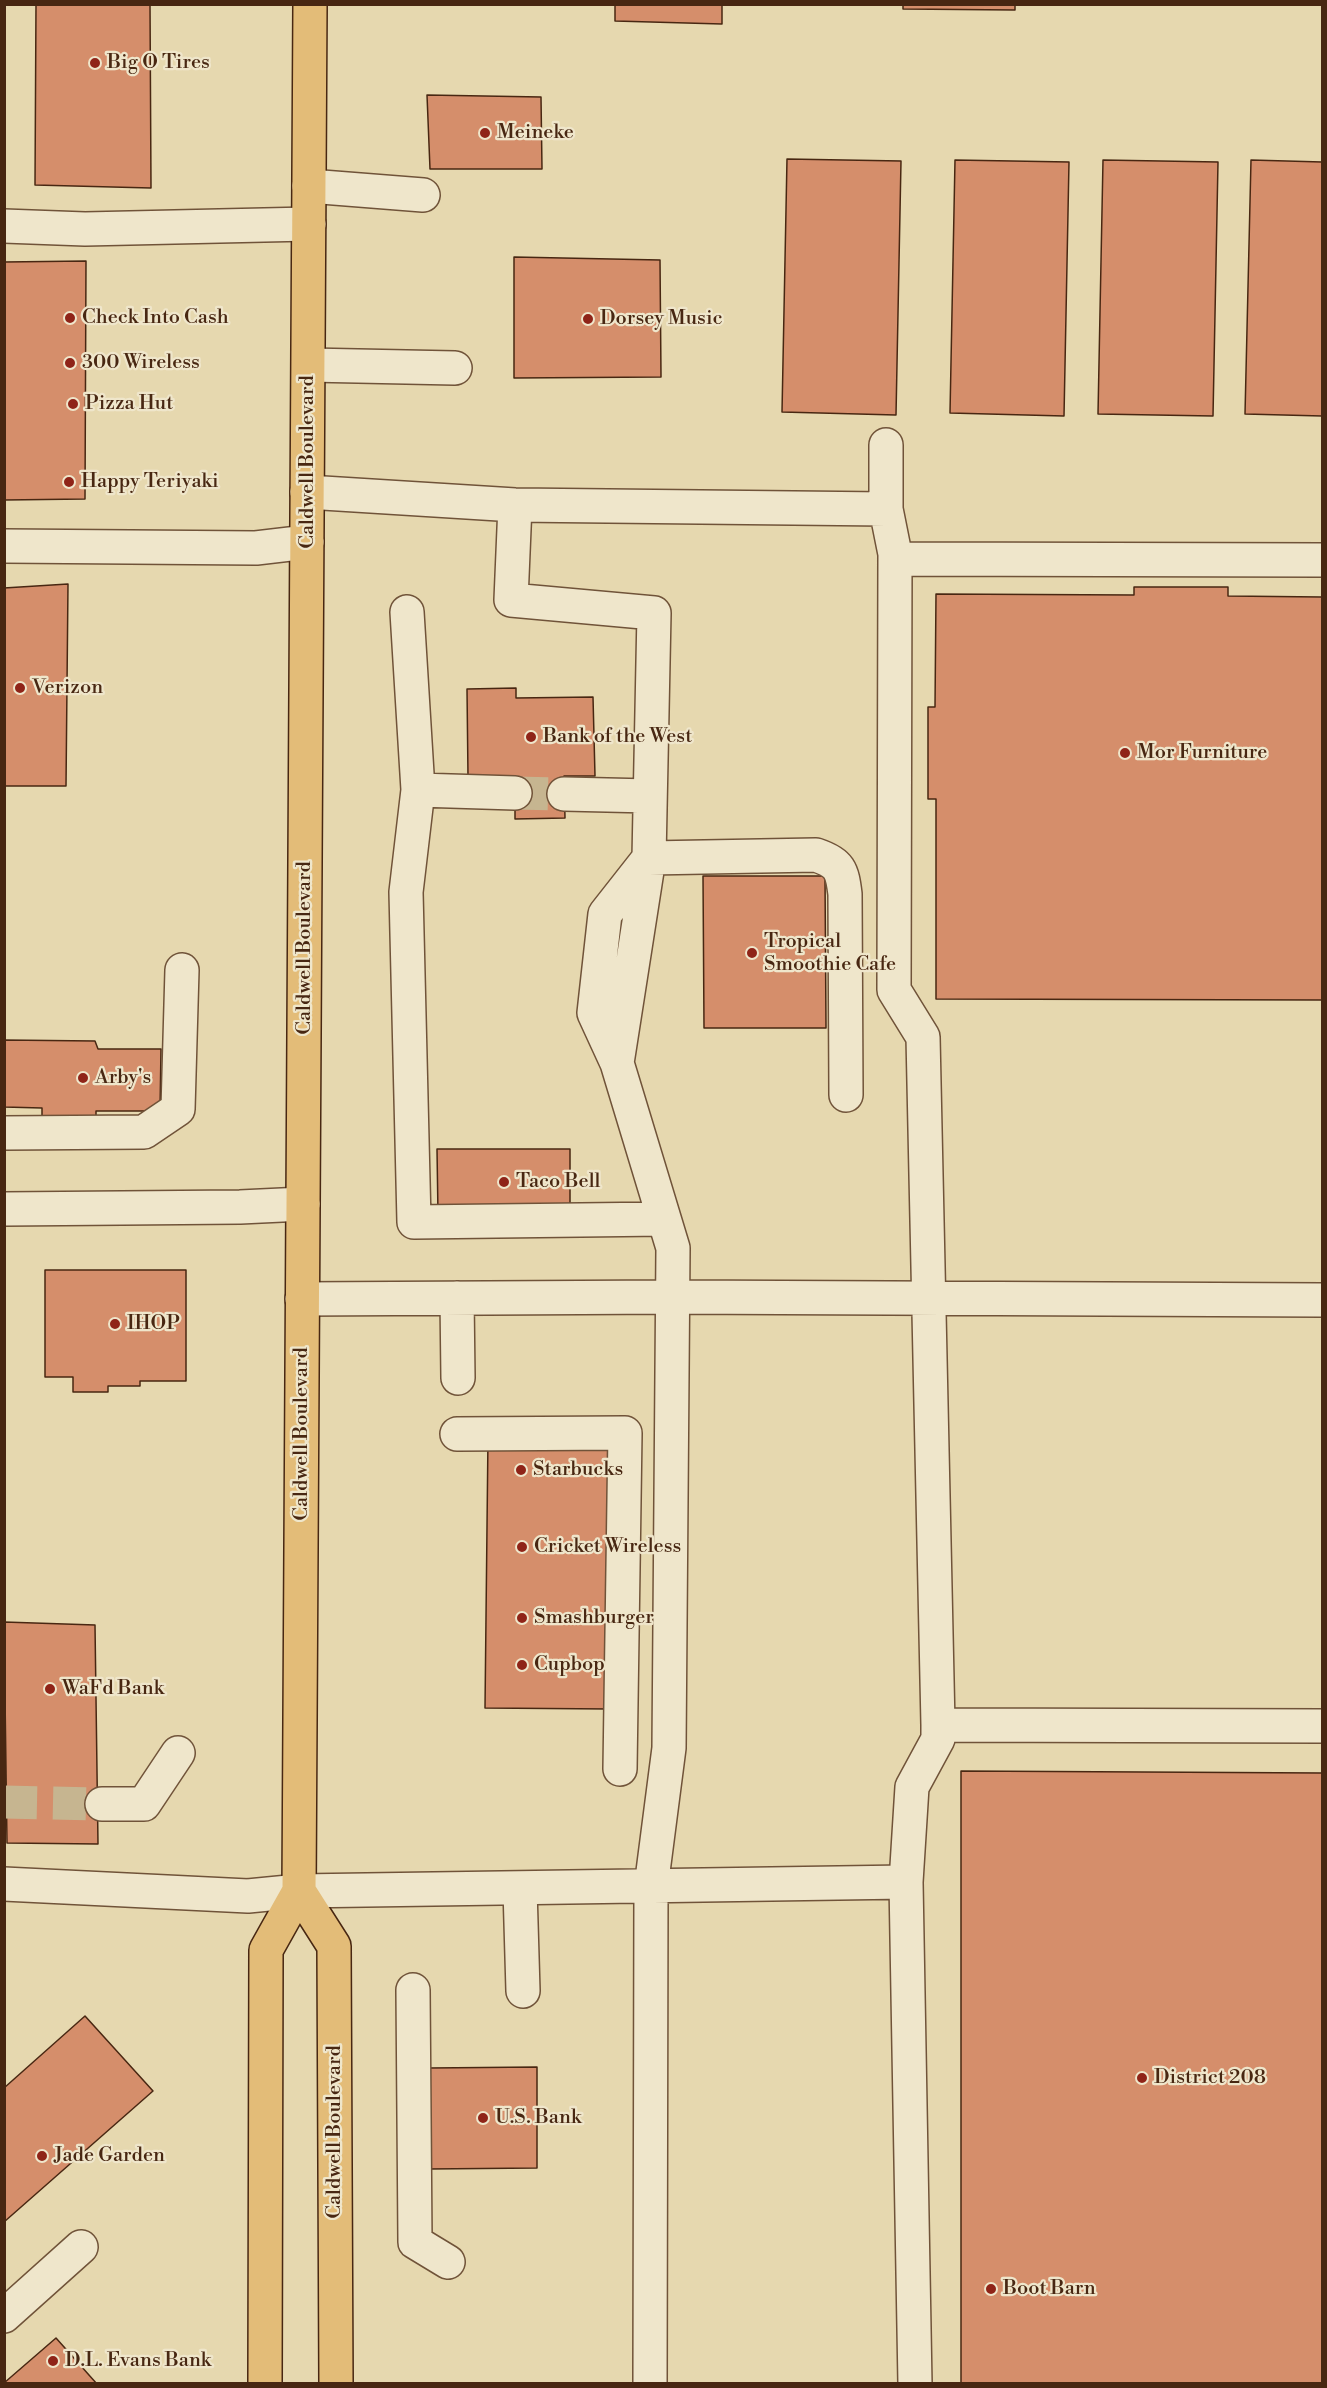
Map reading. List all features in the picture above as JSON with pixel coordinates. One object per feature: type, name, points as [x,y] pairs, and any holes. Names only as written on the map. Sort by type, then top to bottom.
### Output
[{"type":"main road","name":"Caldwell Boulevard","points":[[265,2384],[266,1950],[299,1891],[310,4]]},
{"type":"main road","name":"Caldwell Boulevard","points":[[299,1891],[334,1946],[336,2384]]},
{"type":"lane","points":[[309,186],[423,195]]},
{"type":"lane","points":[[4,226],[85,229],[309,224]]},
{"type":"lane","points":[[309,365],[455,368]]},
{"type":"lane","points":[[886,445],[886,509],[895,559],[894,990],[923,1037],[938,1725],[938,1738],[912,1787],[906,1882],[915,2384]]},
{"type":"lane","points":[[308,492],[515,506],[886,509]]},
{"type":"lane","points":[[515,506],[511,600],[654,613],[649,858],[617,1063],[673,1248],[669,1748],[651,1887],[650,2384]]},
{"type":"lane","points":[[4,546],[256,548],[307,542]]},
{"type":"lane","points":[[895,559],[1323,560]]},
{"type":"lane","points":[[407,612],[418,790],[406,892],[414,1222],[664,1219]]},
{"type":"lane","points":[[418,790],[515,793]]},
{"type":"lane","points":[[564,794],[650,796]]},
{"type":"lane","points":[[649,858],[816,855],[833,860],[843,874],[845,894],[846,1095]]},
{"type":"lane","points":[[4,1133],[144,1132],[178,1109],[182,970]]},
{"type":"lane","points":[[4,1209],[240,1208],[303,1204]]},
{"type":"lane","points":[[303,1299],[673,1296],[1323,1300]]},
{"type":"lane","points":[[457,1298],[458,1378]]},
{"type":"lane","points":[[458,1434],[625,1433],[620,1768]]},
{"type":"lane","points":[[938,1725],[1323,1726]]},
{"type":"lane","points":[[102,1804],[144,1804],[178,1753]]},
{"type":"lane","points":[[4,1884],[248,1896],[299,1891],[906,1882]]},
{"type":"lane","points":[[520,1889],[523,1991]]},
{"type":"lane","points":[[413,1990],[415,2242],[448,2262]]},
{"type":"lane","points":[[4,2316],[81,2247]]},
{"type":"building","points":[[36,4],[150,4],[151,188],[35,185]]},
{"type":"building","points":[[615,4],[722,4],[722,24],[615,21]]},
{"type":"building","points":[[903,4],[1015,4],[1015,10],[903,9]]},
{"type":"building","name":"Meineke","points":[[427,95],[541,97],[542,169],[430,169]]},
{"type":"building","points":[[787,159],[901,161],[896,415],[782,412]]},
{"type":"building","points":[[955,160],[1069,162],[1064,416],[950,413]]},
{"type":"building","points":[[1103,160],[1218,162],[1213,416],[1098,414]]},
{"type":"building","points":[[1251,160],[1322,162],[1322,416],[1245,414]]},
{"type":"building","name":"Dorsey Music","points":[[514,257],[660,260],[661,377],[514,378]]},
{"type":"building","points":[[86,261],[85,499],[4,500],[4,262]]},
{"type":"building","points":[[68,584],[66,786],[4,786],[4,588]]},
{"type":"building","name":"Mor Furniture","points":[[1134,587],[1228,587],[1228,596],[1322,597],[1322,1000],[936,999],[936,799],[928,799],[928,707],[935,707],[936,594],[1134,595]]},
{"type":"building","name":"Bank of the West","points":[[516,688],[516,698],[593,697],[595,776],[564,776],[565,818],[515,819],[515,777],[468,777],[467,689]]},
{"type":"building","points":[[703,876],[825,876],[826,1028],[704,1028]]},
{"type":"building","name":"Arby's","points":[[4,1040],[95,1041],[98,1049],[161,1049],[160,1111],[96,1111],[96,1119],[42,1118],[42,1108],[4,1107]]},
{"type":"building","name":"Taco Bell","points":[[437,1149],[570,1149],[570,1214],[438,1215]]},
{"type":"building","name":"IHOP","points":[[45,1270],[186,1270],[186,1381],[140,1381],[140,1386],[108,1386],[108,1392],[73,1392],[73,1377],[45,1377]]},
{"type":"building","points":[[488,1437],[611,1438],[609,1709],[485,1708]]},
{"type":"building","name":"WaFd Bank","points":[[4,1622],[95,1625],[98,1844],[7,1843]]},
{"type":"building","name":"District 208","points":[[961,1771],[1322,1773],[1322,2384],[961,2384]]},
{"type":"building","name":"Jade Garden","points":[[85,2016],[153,2091],[4,2222],[4,2088]]},
{"type":"building","name":"U.S. Bank","points":[[537,2067],[537,2168],[428,2169],[429,2068]]},
{"type":"building","name":"D.L. Evans Bank","points":[[56,2338],[97,2384],[4,2384],[4,2383]]},
{"type":"tunnel","points":[[515,793],[564,794]]},
{"type":"tunnel","points":[[4,1802],[102,1804]]},
{"type":"place","name":"Big O Tires","points":[[95,63]]},
{"type":"place","name":"Meineke","points":[[485,133]]},
{"type":"place","name":"Check Into Cash","points":[[70,318]]},
{"type":"place","name":"Dorsey Music","points":[[588,319]]},
{"type":"place","name":"300 Wireless","points":[[70,363]]},
{"type":"place","name":"Pizza Hut","points":[[73,404]]},
{"type":"place","name":"Happy Teriyaki","points":[[69,482]]},
{"type":"place","name":"Verizon","points":[[20,688]]},
{"type":"place","name":"Bank of the West","points":[[531,737]]},
{"type":"place","name":"Mor Furniture","points":[[1125,753]]},
{"type":"place","name":"Tropical Smoothie Cafe","points":[[752,953]]},
{"type":"place","name":"Arby's","points":[[83,1078]]},
{"type":"place","name":"Taco Bell","points":[[504,1182]]},
{"type":"place","name":"IHOP","points":[[115,1324]]},
{"type":"place","name":"Starbucks","points":[[521,1470]]},
{"type":"place","name":"Cricket Wireless","points":[[522,1547]]},
{"type":"place","name":"Smashburger","points":[[522,1618]]},
{"type":"place","name":"Cupbop","points":[[522,1665]]},
{"type":"place","name":"WaFd Bank","points":[[50,1689]]},
{"type":"place","name":"District 208","points":[[1142,2078]]},
{"type":"place","name":"U.S. Bank","points":[[483,2118]]},
{"type":"place","name":"Jade Garden","points":[[42,2156]]},
{"type":"place","name":"Boot Barn","points":[[991,2289]]},
{"type":"place","name":"D.L. Evans Bank","points":[[53,2361]]}]
